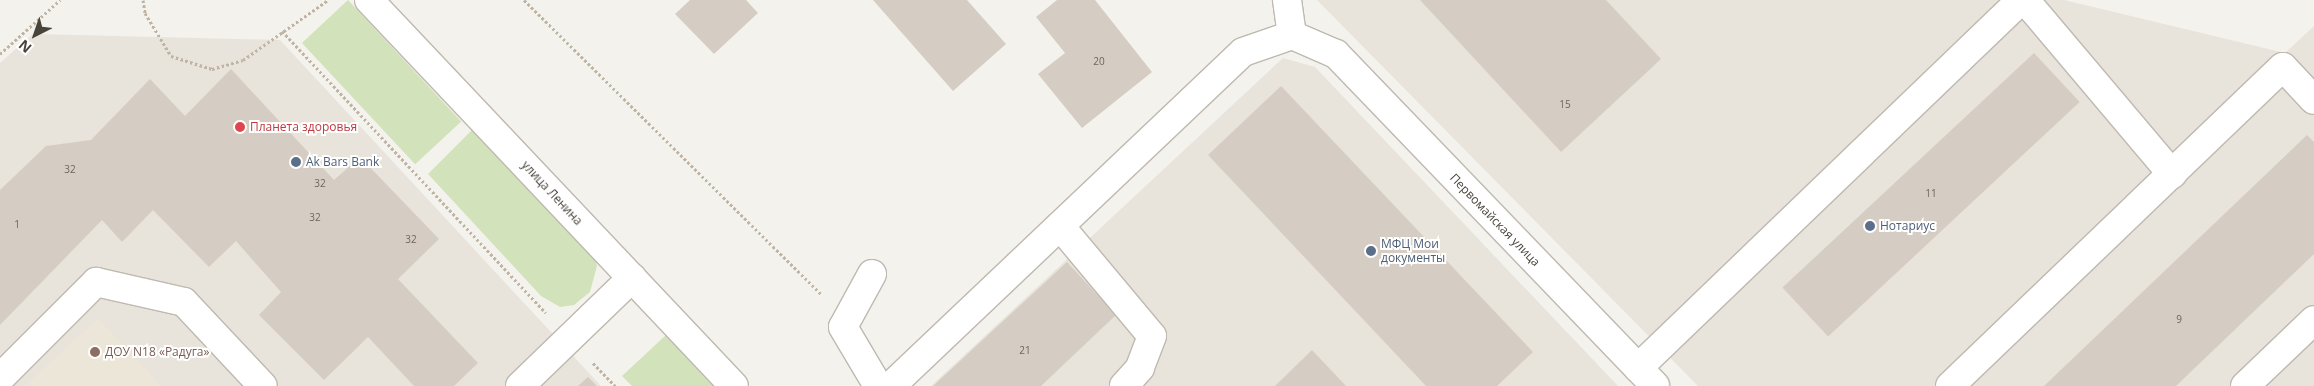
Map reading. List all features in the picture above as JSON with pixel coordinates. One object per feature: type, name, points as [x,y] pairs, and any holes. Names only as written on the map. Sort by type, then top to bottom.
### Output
[{"type":"street","name":"улица Ленина","points":[[369,0],[734,386]]},
{"type":"street","points":[[891,386],[1244,52],[1292,36],[1287,0]]},
{"type":"street","points":[[1646,377],[2021,0]]},
{"type":"street","points":[[2026,0],[2172,174]]},
{"type":"street","name":"Первомайская улица","points":[[1292,36],[1336,54],[1646,377]]},
{"type":"street","points":[[1950,386],[2283,67],[2314,100]]},
{"type":"street","points":[[1060,226],[1152,336],[1140,368],[1124,386]]},
{"type":"street","points":[[872,274],[843,327],[878,386]]},
{"type":"street","points":[[520,386],[632,278]]},
{"type":"street","points":[[0,378],[96,282],[184,302],[263,386]]},
{"type":"street","points":[[2245,386],[2314,320]]},
{"type":"path","points":[[0,54],[60,0]]},
{"type":"path","points":[[143,0],[145,13],[171,56],[212,68],[243,60],[328,0]]},
{"type":"path","points":[[524,0],[847,319]]},
{"type":"path","points":[[282,31],[615,386]]},
{"type":"shaded area","points":[[1317,0],[2064,0],[2285,53],[2314,26],[2314,386],[1698,386]]},
{"type":"shaded area","points":[[33,34],[280,40],[601,386],[0,386],[0,63]]},
{"type":"shaded area","points":[[1283,58],[1315,67],[1618,386],[931,386]]},
{"type":"shaded area","name":"ДОУ N18 «Радуга»","points":[[98,318],[161,386],[25,386]]},
{"type":"green space","points":[[348,0],[461,121],[415,164],[302,43]]},
{"type":"green space","points":[[474,128],[594,255],[597,266],[590,292],[574,305],[560,307],[541,296],[428,174]]},
{"type":"green space","points":[[666,335],[715,386],[632,386],[622,376]]},
{"type":"building","points":[[690,0],[746,0],[758,13],[714,54],[675,14]]},
{"type":"building","points":[[873,0],[967,0],[1006,44],[953,91]]},
{"type":"building","points":[[1057,0],[1095,0],[1152,72],[1082,128],[1038,74],[1065,53],[1036,17]]},
{"type":"building","points":[[1420,0],[1606,0],[1661,59],[1561,152]]},
{"type":"building","points":[[2034,53],[2080,102],[1828,337],[1782,288]]},
{"type":"building","points":[[231,69],[334,180],[360,157],[439,239],[398,279],[478,363],[454,386],[414,386],[368,337],[324,380],[259,315],[281,292],[236,241],[209,267],[153,210],[122,242],[102,220],[0,325],[0,190],[46,146],[91,140],[150,79],[185,116]]},
{"type":"building","points":[[1281,86],[1533,352],[1497,386],[1426,386],[1208,155]]},
{"type":"building","points":[[2307,135],[2314,142],[2314,254],[2176,386],[2044,386]]},
{"type":"building","points":[[1067,262],[1116,315],[1041,386],[933,386]]},
{"type":"building","points":[[1312,350],[1346,386],[1275,386]]},
{"type":"building","points":[[588,377],[597,386],[578,386]]},
{"type":"place","name":"Планета здоровья","points":[[240,127]]},
{"type":"place","name":"Ak Bars Bank","points":[[296,162]]},
{"type":"place","name":"Нотариус","points":[[1870,226]]},
{"type":"place","name":"МФЦ Мои документы","points":[[1371,251]]},
{"type":"place","name":"ДОУ N18 «Радуга»","points":[[95,352]]}]
